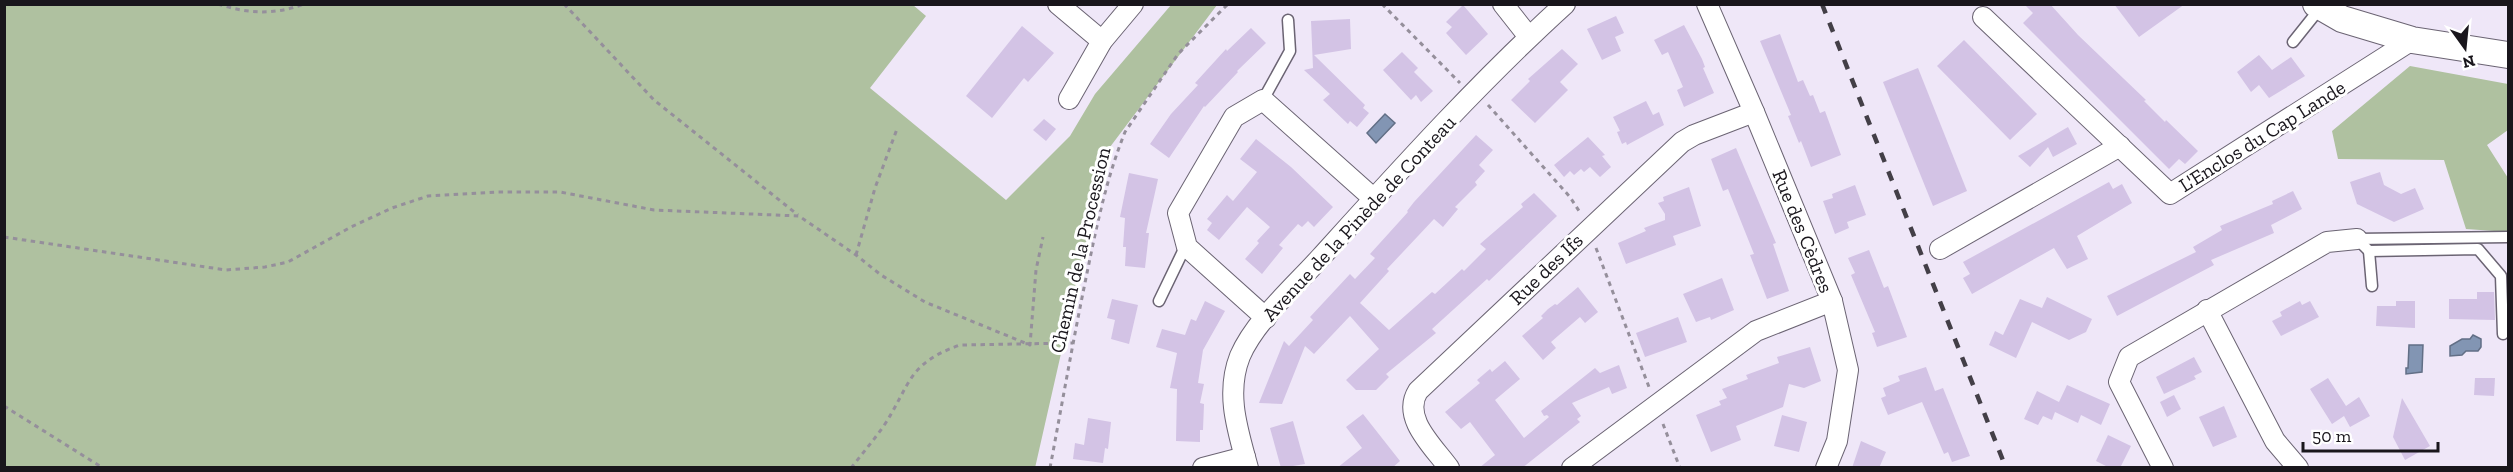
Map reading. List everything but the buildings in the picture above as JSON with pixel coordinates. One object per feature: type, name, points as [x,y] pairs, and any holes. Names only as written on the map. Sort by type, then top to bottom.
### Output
[{"type":"street","points":[[1058,4],[1102,41]]},
{"type":"street","points":[[1069,99],[1102,41],[1133,4]]},
{"type":"street","points":[[1503,4],[1529,37]]},
{"type":"street","name":"Avenue de la Pinède de Conteau","points":[[1246,462],[1233,409],[1235,376],[1246,344],[1266,318],[1374,199],[1529,37],[1565,4]]},
{"type":"street","name":"Rue des Cèdres","points":[[1707,4],[1832,301],[1848,370],[1837,441],[1826,468]]},
{"type":"street","points":[[2320,6],[2342,19],[2412,40],[2508,55]]},
{"type":"street","name":"L'Enclos du Cap Lande","points":[[1983,17],[2170,194],[2412,40]]},
{"type":"street","points":[[1266,318],[1186,245],[1178,213],[1234,117],[1263,100],[1374,199]]},
{"type":"street","name":"Rue des Ifs","points":[[1449,468],[1415,420],[1414,397],[1588,228],[1682,142],[1694,135],[1754,112]]},
{"type":"street","points":[[1940,249],[2120,146]]},
{"type":"street","points":[[2163,468],[2119,382],[2129,357],[2327,242],[2363,245]]},
{"type":"street","points":[[1572,468],[1756,331],[1832,301]]},
{"type":"street","points":[[2207,310],[2275,441],[2298,468]]},
{"type":"street","points":[[1203,468],[1246,462]]},
{"type":"lane","points":[[2293,42],[2320,6]]},
{"type":"lane","points":[[1263,100],[1290,51],[1288,20]]},
{"type":"lane","points":[[2363,245],[2508,237]]},
{"type":"lane","points":[[1159,302],[1186,245]]},
{"type":"lane","points":[[2363,245],[2372,286]]},
{"type":"lane","points":[[2363,245],[2478,249],[2501,276],[2503,334]]},
{"type":"path","points":[[218,4],[243,12],[284,12],[304,4]]},
{"type":"path","points":[[564,4],[654,100],[799,216],[881,275],[925,302],[1030,345]]},
{"type":"path","name":"Chemin de la Procession","points":[[1050,468],[1103,199],[1125,132],[1178,54],[1228,4]]},
{"type":"path","points":[[1382,4],[1472,96],[1487,104],[1570,197],[1588,228],[1680,468]]},
{"type":"path","points":[[856,255],[875,189],[897,129]]},
{"type":"path","points":[[4,237],[226,270],[265,267],[288,261],[361,222],[392,208],[428,196],[497,192],[561,192],[654,210],[799,216]]},
{"type":"path","points":[[1030,345],[1036,270],[1043,237]]},
{"type":"path","points":[[851,468],[883,426],[910,377],[924,362],[943,351],[960,345],[1073,343]]},
{"type":"path","points":[[4,406],[104,468]]},
{"type":"green space","points":[[4,5],[913,5],[926,16],[870,88],[1006,200],[1070,136],[1095,94],[1171,5],[1217,5],[1107,151],[1035,468],[5,467]]},
{"type":"green space","points":[[2410,66],[2508,84],[2508,130],[2487,145],[2508,178],[2508,232],[2466,229],[2444,160],[2338,159],[2332,131]]},
{"type":"water","points":[[1385,114],[1395,123],[1376,143],[1367,133]]},
{"type":"water","points":[[2473,335],[2481,339],[2481,347],[2478,351],[2466,351],[2462,355],[2450,356],[2450,346],[2462,339],[2470,339]]},
{"type":"water","points":[[2409,345],[2423,345],[2422,372],[2406,374]]},
{"type":"railway","points":[[1822,4],[2006,468]]}]
